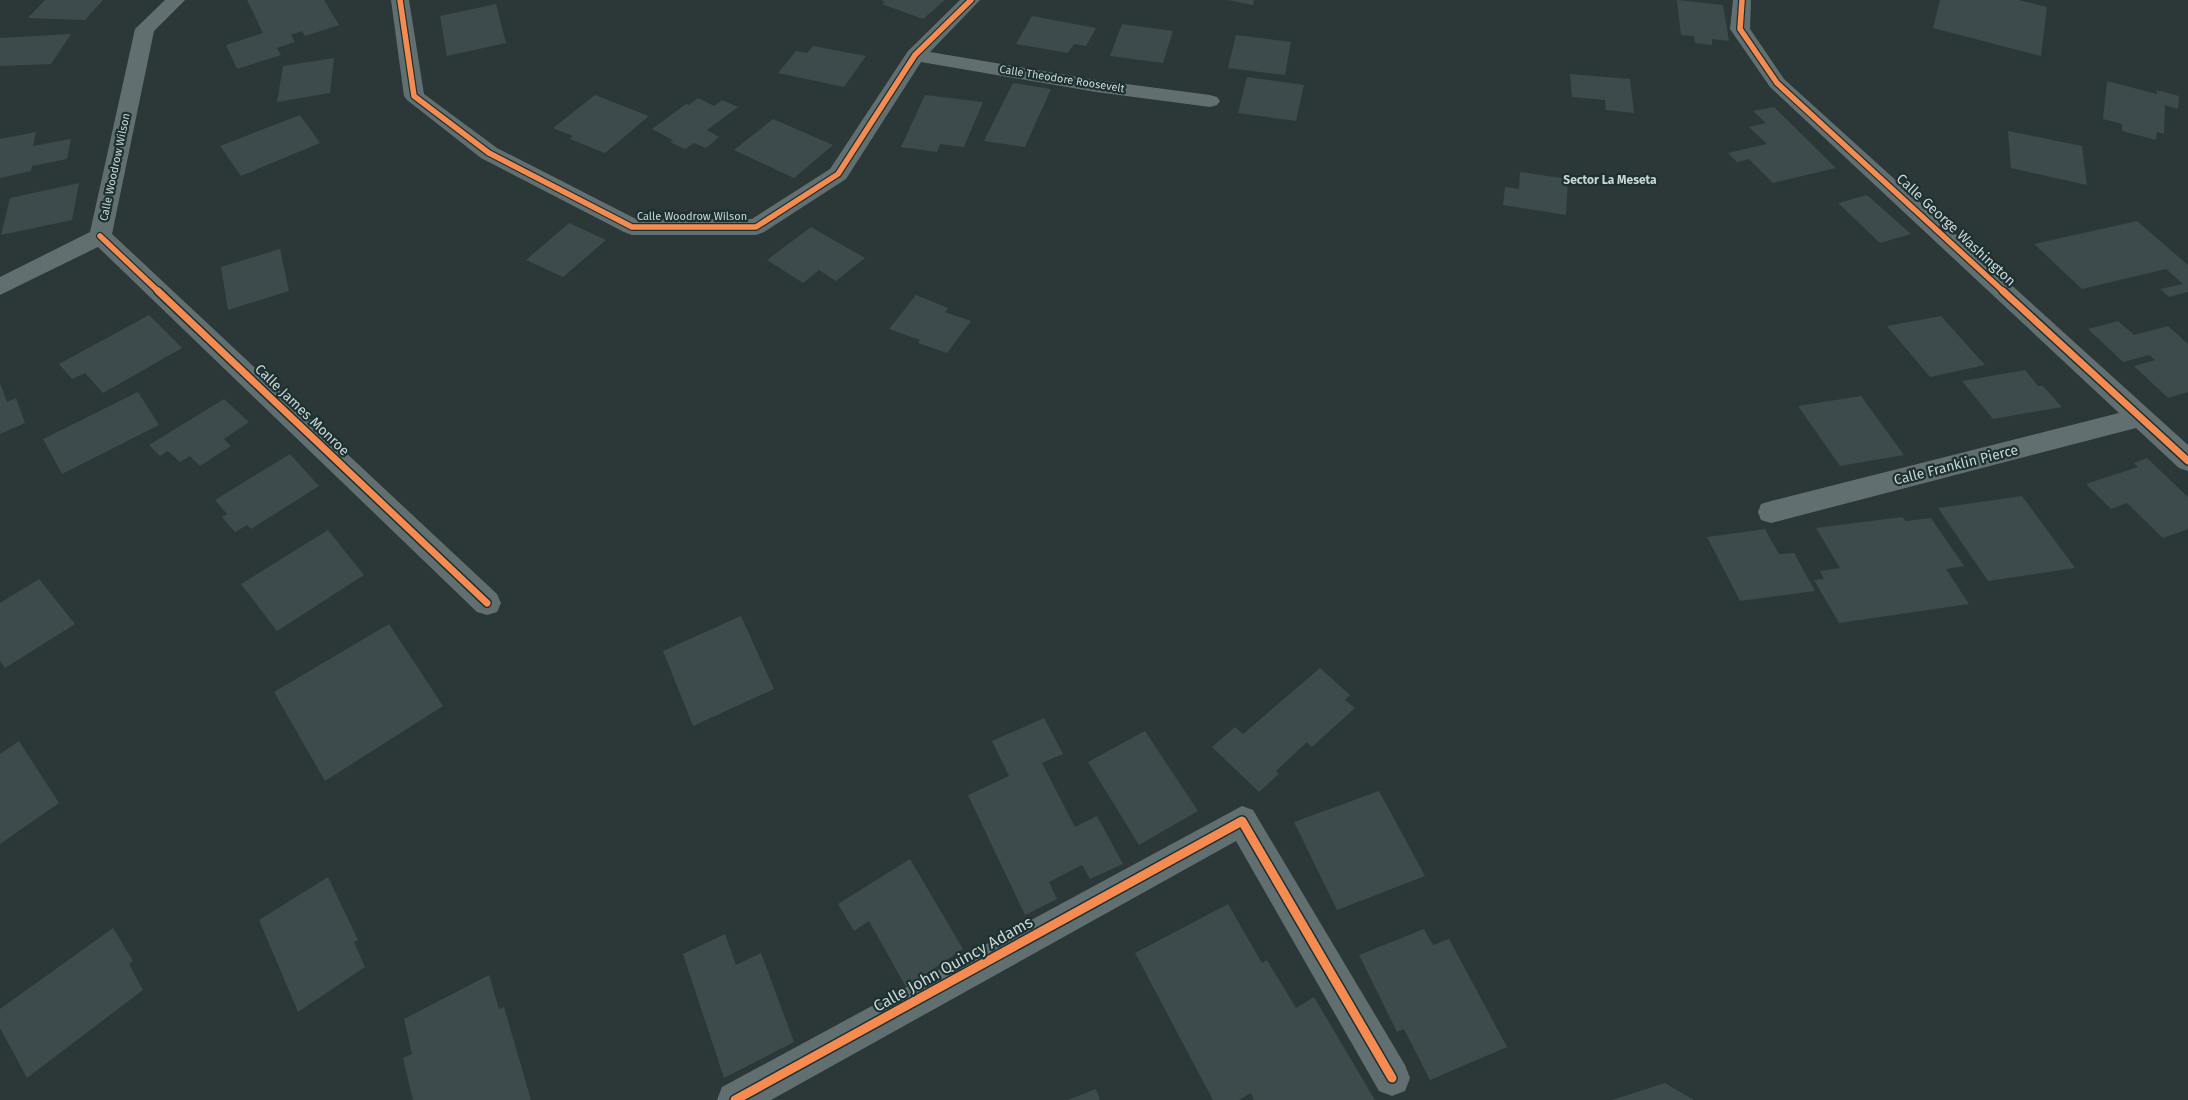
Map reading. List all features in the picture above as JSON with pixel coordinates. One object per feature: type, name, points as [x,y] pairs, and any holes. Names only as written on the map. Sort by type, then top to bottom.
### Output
[{"type":"street","name":"Calle Woodrow Wilson","points":[[0,287],[100,236],[146,29],[176,0]]},
{"type":"street","name":"Calle Woodrow Wilson","points":[[400,0],[414,96],[489,153],[632,227],[756,227],[838,174],[915,55],[972,0]]},
{"type":"street","name":"Calle George Washington","points":[[1742,0],[1740,29],[1777,83],[2188,461]]},
{"type":"street","name":"Calle Theodore Roosevelt","points":[[915,55],[1096,86],[1210,100]]},
{"type":"street","name":"Calle James Monroe","points":[[100,236],[487,603]]},
{"type":"street","name":"Calle Franklin Pierce","points":[[1771,512],[2141,417]]},
{"type":"street","name":"Calle John Quincy Adams","points":[[736,1100],[1242,821],[1392,1078]]},
{"type":"building","points":[[45,0],[103,0],[85,20],[28,18]]},
{"type":"building","points":[[247,0],[324,0],[339,25],[305,36],[302,31],[291,35],[295,42],[277,48],[281,55],[237,69],[226,45],[263,33]]},
{"type":"building","points":[[881,0],[945,0],[923,19],[882,4],[885,2]]},
{"type":"building","points":[[1228,0],[1254,0],[1253,5]]},
{"type":"building","points":[[1677,0],[1723,5],[1729,41],[1712,39],[1712,45],[1695,43],[1694,36],[1681,35]]},
{"type":"building","points":[[1940,0],[2018,0],[2047,7],[2041,56],[1933,28]]},
{"type":"building","points":[[496,4],[506,43],[447,56],[440,16]]},
{"type":"building","points":[[1032,16],[1096,28],[1086,46],[1074,44],[1068,53],[1016,44]]},
{"type":"building","points":[[1122,24],[1173,31],[1163,63],[1110,56]]},
{"type":"building","points":[[71,34],[51,64],[0,66],[0,38]]},
{"type":"building","points":[[1236,35],[1291,42],[1285,75],[1228,68]]},
{"type":"building","points":[[813,46],[866,56],[844,87],[778,73],[796,51],[807,53]]},
{"type":"building","points":[[334,58],[330,93],[277,102],[283,66]]},
{"type":"building","points":[[1570,74],[1630,79],[1634,113],[1606,110],[1605,100],[1572,97]]},
{"type":"building","points":[[1247,77],[1304,85],[1296,121],[1238,113]]},
{"type":"building","points":[[2107,81],[2157,94],[2157,90],[2179,96],[2178,109],[2165,105],[2164,134],[2157,132],[2156,140],[2122,131],[2122,124],[2103,119]]},
{"type":"building","points":[[1013,83],[1051,89],[1025,147],[984,141]]},
{"type":"building","points":[[595,95],[649,116],[605,153],[570,139],[573,136],[553,128]]},
{"type":"building","points":[[925,95],[983,102],[964,147],[940,144],[937,152],[901,147]]},
{"type":"building","points":[[698,98],[714,106],[722,100],[738,107],[707,130],[719,137],[706,148],[694,143],[685,149],[670,142],[673,140],[652,129],[686,104],[689,105]]},
{"type":"building","points":[[1774,107],[1836,168],[1773,183],[1749,159],[1737,162],[1728,153],[1767,144],[1749,127],[1766,123],[1753,111]]},
{"type":"building","points":[[300,115],[320,143],[241,176],[220,146]]},
{"type":"building","points":[[773,119],[833,145],[794,178],[734,150]]},
{"type":"building","points":[[2008,131],[2082,146],[2087,185],[2011,168]]},
{"type":"building","points":[[36,132],[33,146],[71,139],[67,159],[32,166],[31,171],[0,178],[0,139]]},
{"type":"building","points":[[1520,172],[1568,179],[1566,215],[1503,205],[1505,187],[1519,189]]},
{"type":"building","points":[[79,183],[72,220],[1,235],[10,198]]},
{"type":"building","points":[[1867,195],[1911,234],[1880,243],[1838,203]]},
{"type":"building","points":[[2137,221],[2188,265],[2188,292],[2169,297],[2160,289],[2183,284],[2166,269],[2082,289],[2034,244]]},
{"type":"building","points":[[569,223],[606,240],[563,277],[526,260]]},
{"type":"building","points":[[811,227],[865,258],[836,281],[819,270],[803,283],[767,260]]},
{"type":"building","points":[[280,249],[289,291],[228,310],[221,267]]},
{"type":"building","points":[[916,295],[948,308],[945,312],[971,321],[947,353],[918,343],[920,340],[889,329]]},
{"type":"building","points":[[149,315],[182,348],[103,393],[85,373],[72,379],[59,364]]},
{"type":"building","points":[[1941,316],[1985,365],[1930,377],[1887,326]]},
{"type":"building","points":[[2118,321],[2134,335],[2168,326],[2188,344],[2188,392],[2168,398],[2134,366],[2155,360],[2149,355],[2123,362],[2088,329]]},
{"type":"building","points":[[2025,370],[2038,386],[2043,386],[2062,407],[1993,419],[1962,381]]},
{"type":"building","points":[[0,383],[7,402],[16,398],[25,423],[0,434]]},
{"type":"building","points":[[138,392],[159,425],[62,474],[43,439]]},
{"type":"building","points":[[1861,396],[1904,455],[1840,466],[1798,406]]},
{"type":"building","points":[[224,399],[249,422],[224,439],[231,446],[200,466],[190,456],[180,462],[168,451],[160,456],[149,445]]},
{"type":"building","points":[[290,454],[319,486],[251,529],[247,525],[235,532],[222,517],[227,514],[215,500]]},
{"type":"building","points":[[2147,458],[2188,497],[2188,529],[2163,538],[2127,503],[2111,509],[2086,484],[2138,467],[2134,463]]},
{"type":"building","points":[[2022,496],[2075,568],[1988,581],[1938,508]]},
{"type":"building","points":[[1902,517],[1906,521],[1931,518],[1964,566],[1946,569],[1969,604],[1839,623],[1814,580],[1824,579],[1820,571],[1840,568],[1816,528]]},
{"type":"building","points":[[1765,529],[1779,554],[1794,553],[1815,591],[1740,601],[1707,537]]},
{"type":"building","points":[[328,530],[364,575],[277,631],[241,584]]},
{"type":"building","points":[[39,579],[75,624],[5,668],[0,661],[0,603]]},
{"type":"building","points":[[741,616],[774,689],[693,726],[663,651]]},
{"type":"building","points":[[389,624],[443,706],[325,781],[274,692]]},
{"type":"building","points":[[1320,668],[1350,695],[1345,700],[1355,708],[1312,747],[1307,742],[1276,771],[1279,774],[1259,792],[1212,747],[1235,727],[1243,734]]},
{"type":"building","points":[[1044,718],[1063,754],[1042,763],[1075,827],[1097,816],[1123,864],[1090,879],[1082,865],[1049,882],[1057,899],[1025,915],[968,795],[1009,776],[992,741]]},
{"type":"building","points":[[1145,731],[1198,811],[1139,845],[1088,762]]},
{"type":"building","points":[[19,741],[59,803],[0,844],[0,754]]},
{"type":"building","points":[[1379,791],[1425,876],[1337,910],[1294,822]]},
{"type":"building","points":[[910,859],[963,949],[906,987],[869,921],[854,931],[838,904]]},
{"type":"building","points":[[328,877],[358,940],[354,942],[365,967],[298,1012],[259,920]]},
{"type":"building","points":[[1228,904],[1262,963],[1267,960],[1296,1008],[1314,997],[1375,1100],[1254,1100],[1251,1093],[1239,1100],[1213,1100],[1135,953]]},
{"type":"building","points":[[113,928],[133,961],[129,964],[143,990],[27,1078],[0,1028],[0,1009]]},
{"type":"building","points":[[1424,929],[1433,945],[1449,939],[1507,1047],[1430,1080],[1404,1029],[1397,1032],[1359,955]]},
{"type":"building","points":[[725,934],[736,965],[761,953],[794,1042],[724,1078],[683,954]]},
{"type":"building","points":[[489,975],[499,1009],[504,1007],[531,1100],[413,1100],[403,1058],[412,1054],[404,1019]]},
{"type":"building","points":[[1665,1083],[1694,1100],[1612,1100]]},
{"type":"building","points":[[1096,1089],[1100,1100],[1068,1100]]},
{"type":"cycle path","points":[[400,0],[414,96],[489,153],[632,227],[756,227],[838,174],[915,55],[971,0]]},
{"type":"cycle path","points":[[1742,0],[1740,29],[1777,83],[2188,461]]},
{"type":"cycle path","points":[[100,236],[487,603]]},
{"type":"cycle path","points":[[735,1100],[1242,821],[1392,1078]]},
{"type":"district","name":"Sector La Meseta","points":[[1610,180]]}]
